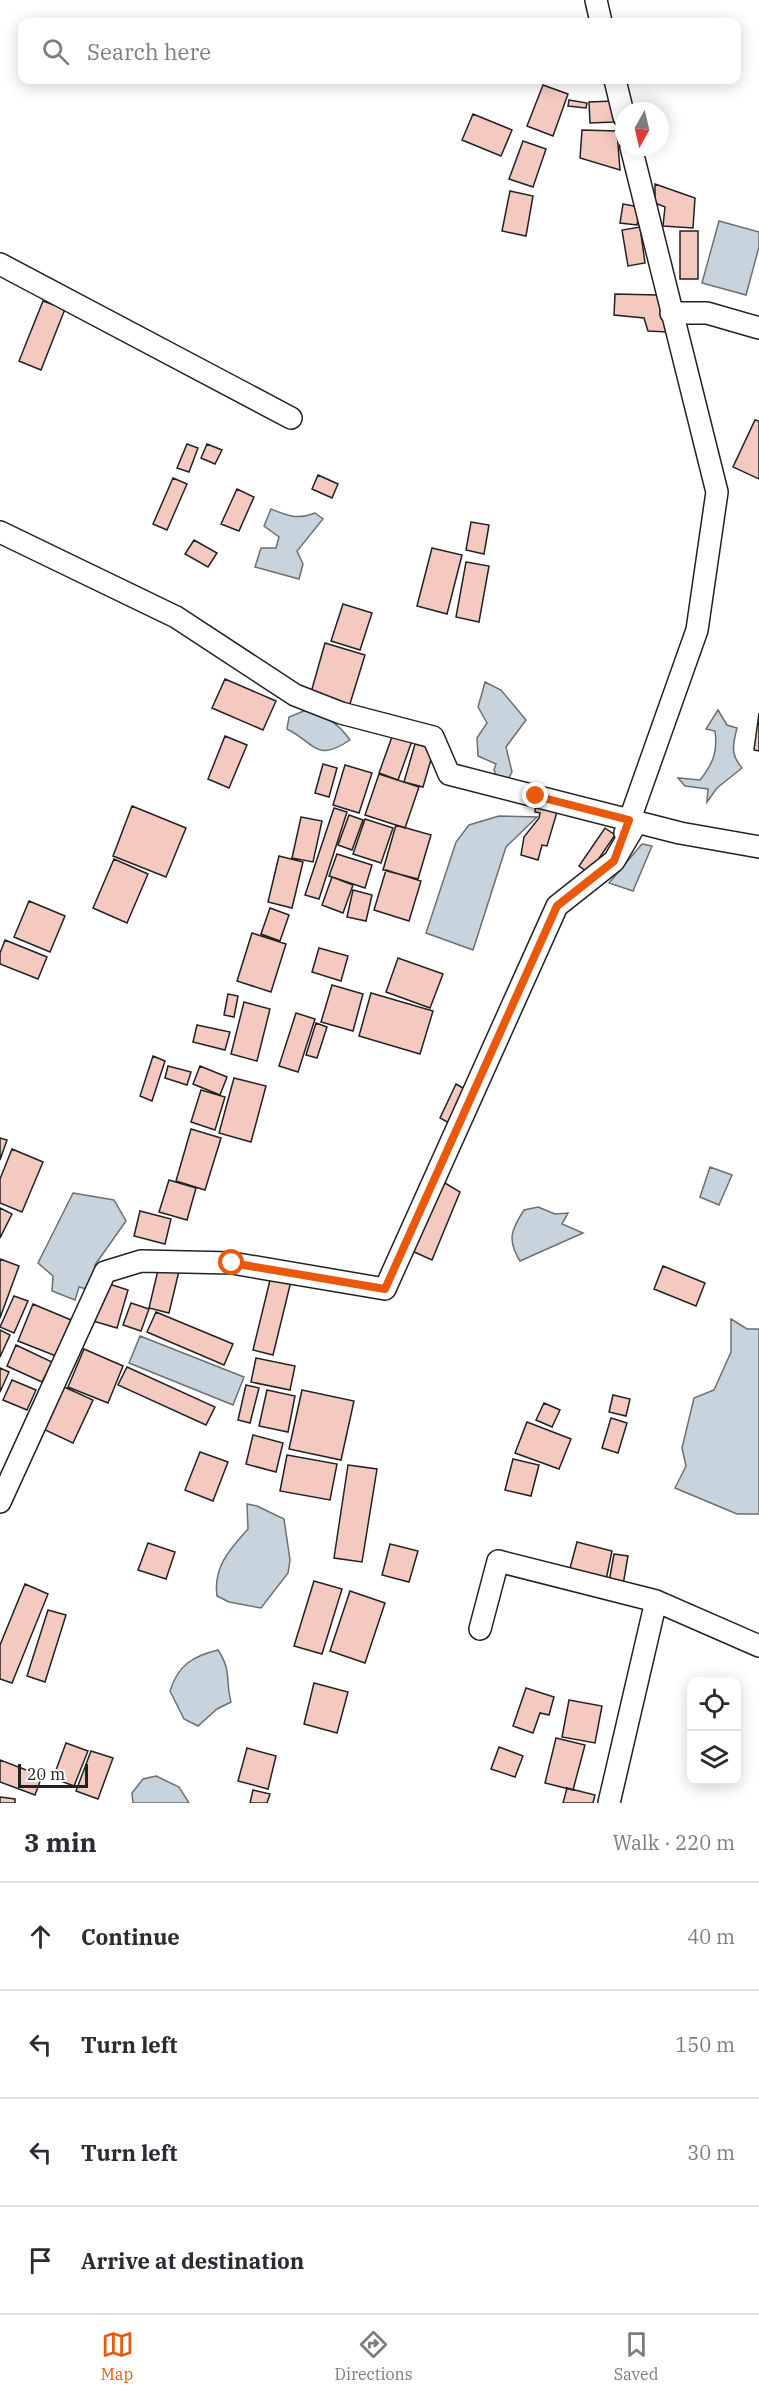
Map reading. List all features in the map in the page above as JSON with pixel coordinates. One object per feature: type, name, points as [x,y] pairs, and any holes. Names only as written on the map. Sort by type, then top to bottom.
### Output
[{"type":"street","points":[[596,0],[600,18]]},
{"type":"street","points":[[616,84],[620,102]]},
{"type":"street","points":[[0,1502],[105,1272],[141,1261],[232,1263],[385,1289],[557,906],[614,861],[633,821],[697,630],[717,492],[633,156]]},
{"type":"street","points":[[0,264],[291,418]]},
{"type":"street","points":[[671,314],[707,313],[759,328]]},
{"type":"street","points":[[0,532],[176,617],[296,695],[341,713],[433,737],[449,774],[680,833],[759,847]]},
{"type":"street","points":[[480,1629],[498,1561],[656,1601],[759,1646]]},
{"type":"street","points":[[609,1803],[656,1601]]},
{"type":"shaded area","points":[[719,221],[759,232],[759,247],[746,295],[702,283]]},
{"type":"shaded area","points":[[271,509],[293,516],[315,513],[323,519],[297,551],[303,564],[299,579],[255,567],[261,548],[276,548],[279,537],[264,526]]},
{"type":"shaded area","points":[[485,682],[501,690],[526,720],[506,747],[512,772],[506,783],[498,779],[494,770],[496,764],[478,756],[477,738],[487,723],[478,707]]},
{"type":"shaded area","points":[[306,710],[331,721],[350,740],[339,747],[323,750],[287,729],[289,717]]},
{"type":"shaded area","points":[[718,710],[727,725],[737,728],[733,749],[742,768],[717,788],[707,802],[708,789],[685,786],[678,778],[700,780],[708,768],[714,757],[716,738],[715,731],[706,729]]},
{"type":"shaded area","points":[[499,816],[537,817],[506,847],[473,950],[426,933],[456,842],[469,825]]},
{"type":"shaded area","points":[[642,844],[652,846],[633,891],[609,883]]},
{"type":"shaded area","points":[[710,1167],[732,1175],[719,1205],[700,1197]]},
{"type":"shaded area","points":[[73,1193],[114,1200],[126,1221],[95,1265],[97,1272],[90,1290],[79,1287],[75,1300],[52,1291],[53,1276],[38,1263]]},
{"type":"shaded area","points":[[538,1207],[555,1214],[568,1213],[562,1224],[583,1233],[520,1261],[512,1241],[516,1223],[524,1210]]},
{"type":"shaded area","points":[[731,1319],[747,1329],[759,1329],[759,1514],[737,1514],[675,1488],[686,1466],[682,1448],[694,1398],[714,1390],[731,1352]]},
{"type":"shaded area","points":[[140,1336],[244,1377],[233,1405],[129,1363]]},
{"type":"shaded area","points":[[247,1504],[257,1506],[284,1519],[290,1560],[288,1573],[261,1608],[229,1602],[217,1596],[216,1586],[220,1567],[229,1551],[248,1529]]},
{"type":"shaded area","points":[[218,1650],[227,1670],[231,1702],[217,1709],[198,1726],[184,1719],[170,1691],[182,1668],[201,1655]]},
{"type":"shaded area","points":[[156,1776],[179,1787],[189,1803],[133,1803],[132,1793],[143,1779]]},
{"type":"building","points":[[543,85],[568,94],[553,136],[527,126]]},
{"type":"building","points":[[569,100],[587,103],[586,108],[568,106]]},
{"type":"building","points":[[613,101],[614,122],[590,123],[589,102]]},
{"type":"building","points":[[473,114],[512,130],[501,156],[462,140]]},
{"type":"building","points":[[582,130],[615,131],[615,156],[619,156],[620,170],[580,158]]},
{"type":"building","points":[[523,141],[546,149],[533,187],[509,179]]},
{"type":"building","points":[[655,184],[695,198],[693,228],[663,226],[665,207],[655,203]]},
{"type":"building","points":[[510,191],[533,196],[526,236],[502,231]]},
{"type":"building","points":[[623,204],[640,207],[637,225],[620,223]]},
{"type":"building","points":[[640,227],[645,263],[628,266],[622,230]]},
{"type":"building","points":[[680,231],[698,231],[698,279],[680,279]]},
{"type":"building","points":[[615,294],[658,295],[667,332],[648,331],[644,318],[614,315]]},
{"type":"building","points":[[43,301],[65,309],[41,370],[19,361]]},
{"type":"building","points":[[755,420],[759,421],[759,479],[733,467]]},
{"type":"building","points":[[187,444],[198,448],[189,472],[177,468]]},
{"type":"building","points":[[207,444],[222,450],[215,464],[201,458]]},
{"type":"building","points":[[318,475],[338,484],[332,498],[312,489]]},
{"type":"building","points":[[173,478],[187,484],[167,530],[153,524]]},
{"type":"building","points":[[237,489],[254,497],[239,531],[221,524]]},
{"type":"building","points":[[471,522],[489,525],[484,554],[466,550]]},
{"type":"building","points":[[194,540],[217,553],[208,567],[185,554]]},
{"type":"building","points":[[432,548],[462,555],[447,614],[417,606]]},
{"type":"building","points":[[466,562],[489,566],[479,622],[456,617]]},
{"type":"building","points":[[343,604],[372,613],[360,650],[331,641]]},
{"type":"building","points":[[325,643],[365,655],[349,707],[310,696]]},
{"type":"building","points":[[225,679],[276,701],[263,730],[212,708]]},
{"type":"building","points":[[759,713],[759,751],[754,750]]},
{"type":"building","points":[[393,734],[412,741],[398,780],[379,773]]},
{"type":"building","points":[[225,736],[247,745],[229,788],[208,779]]},
{"type":"building","points":[[415,744],[434,749],[423,787],[404,782]]},
{"type":"building","points":[[323,764],[337,768],[329,797],[315,793]]},
{"type":"building","points":[[345,765],[372,773],[359,813],[333,805]]},
{"type":"building","points":[[379,774],[419,787],[405,828],[365,815]]},
{"type":"building","points":[[536,799],[559,805],[547,846],[542,845],[538,860],[521,855],[524,837],[539,818],[540,813],[535,812]]},
{"type":"building","points":[[132,806],[186,828],[166,877],[113,856]]},
{"type":"building","points":[[334,808],[347,812],[319,899],[305,895]]},
{"type":"building","points":[[349,815],[363,820],[352,850],[338,845]]},
{"type":"building","points":[[301,817],[322,821],[313,862],[292,858]]},
{"type":"building","points":[[365,819],[393,828],[381,863],[353,854]]},
{"type":"building","points":[[396,825],[431,835],[418,879],[383,870]]},
{"type":"building","points":[[605,828],[615,835],[589,873],[579,866]]},
{"type":"building","points":[[337,854],[372,865],[365,888],[329,876]]},
{"type":"building","points":[[279,856],[303,862],[292,908],[268,902]]},
{"type":"building","points":[[114,859],[148,874],[127,923],[93,908]]},
{"type":"building","points":[[386,870],[421,881],[409,921],[374,910]]},
{"type":"building","points":[[332,877],[353,885],[343,913],[322,905]]},
{"type":"building","points":[[353,890],[372,895],[366,921],[347,917]]},
{"type":"building","points":[[29,901],[65,916],[50,952],[14,937]]},
{"type":"building","points":[[270,908],[289,915],[280,941],[261,934]]},
{"type":"building","points":[[252,933],[286,944],[271,992],[237,981]]},
{"type":"building","points":[[5,940],[47,957],[38,979],[0,964],[0,953]]},
{"type":"building","points":[[319,948],[348,956],[341,981],[312,972]]},
{"type":"building","points":[[398,958],[443,974],[430,1008],[386,992]]},
{"type":"building","points":[[332,985],[363,994],[353,1031],[321,1022]]},
{"type":"building","points":[[371,993],[433,1011],[420,1054],[359,1036]]},
{"type":"building","points":[[228,994],[238,996],[234,1017],[224,1015]]},
{"type":"building","points":[[244,1002],[270,1009],[257,1061],[231,1054]]},
{"type":"building","points":[[296,1013],[315,1019],[298,1072],[279,1066]]},
{"type":"building","points":[[316,1023],[327,1027],[317,1058],[306,1055]]},
{"type":"building","points":[[197,1025],[230,1032],[225,1050],[193,1042]]},
{"type":"building","points":[[153,1056],[165,1061],[152,1101],[140,1096]]},
{"type":"building","points":[[168,1066],[191,1072],[187,1085],[165,1078]]},
{"type":"building","points":[[200,1066],[227,1077],[220,1095],[193,1084]]},
{"type":"building","points":[[234,1078],[266,1086],[251,1142],[219,1133]]},
{"type":"building","points":[[456,1084],[465,1089],[449,1123],[440,1118]]},
{"type":"building","points":[[201,1090],[225,1097],[215,1130],[191,1122]]},
{"type":"building","points":[[191,1129],[221,1138],[205,1190],[176,1181]]},
{"type":"building","points":[[0,1138],[7,1140],[0,1160]]},
{"type":"building","points":[[12,1149],[43,1162],[22,1212],[0,1203],[0,1179]]},
{"type":"building","points":[[169,1180],[196,1188],[187,1220],[159,1212]]},
{"type":"building","points":[[440,1180],[460,1192],[432,1260],[412,1251]]},
{"type":"building","points":[[0,1208],[12,1214],[0,1238]]},
{"type":"building","points":[[140,1211],[171,1219],[165,1244],[134,1236]]},
{"type":"building","points":[[0,1259],[19,1266],[0,1318]]},
{"type":"building","points":[[159,1266],[179,1271],[169,1313],[149,1308]]},
{"type":"building","points":[[663,1266],[705,1283],[696,1306],[654,1289]]},
{"type":"building","points":[[272,1272],[292,1277],[273,1355],[253,1350]]},
{"type":"building","points":[[106,1283],[128,1290],[117,1328],[93,1321]]},
{"type":"building","points":[[14,1296],[28,1301],[14,1333],[0,1327]]},
{"type":"building","points":[[131,1303],[149,1309],[141,1331],[123,1325]]},
{"type":"building","points":[[33,1304],[71,1320],[56,1356],[18,1341]]},
{"type":"building","points":[[156,1312],[233,1344],[224,1365],[147,1332]]},
{"type":"building","points":[[0,1330],[10,1335],[0,1357]]},
{"type":"building","points":[[16,1345],[52,1362],[42,1382],[7,1366]]},
{"type":"building","points":[[84,1349],[123,1366],[108,1403],[68,1387]]},
{"type":"building","points":[[256,1358],[295,1366],[290,1390],[251,1382]]},
{"type":"building","points":[[127,1367],[215,1407],[206,1425],[118,1385]]},
{"type":"building","points":[[0,1368],[9,1372],[0,1392]]},
{"type":"building","points":[[12,1380],[36,1390],[27,1410],[3,1400]]},
{"type":"building","points":[[246,1385],[259,1388],[250,1423],[238,1420]]},
{"type":"building","points":[[62,1386],[93,1400],[73,1443],[43,1429]]},
{"type":"building","points":[[267,1390],[295,1396],[288,1432],[259,1426]]},
{"type":"building","points":[[302,1390],[354,1401],[341,1460],[289,1449]]},
{"type":"building","points":[[613,1395],[630,1399],[626,1416],[609,1412]]},
{"type":"building","points":[[544,1403],[560,1410],[552,1427],[536,1420]]},
{"type":"building","points":[[611,1418],[627,1423],[618,1453],[602,1448]]},
{"type":"building","points":[[527,1422],[571,1439],[559,1469],[515,1453]]},
{"type":"building","points":[[253,1435],[283,1443],[276,1472],[246,1464]]},
{"type":"building","points":[[200,1452],[228,1462],[213,1501],[185,1490]]},
{"type":"building","points":[[287,1455],[337,1464],[330,1500],[280,1491]]},
{"type":"building","points":[[513,1459],[539,1465],[531,1496],[505,1490]]},
{"type":"building","points":[[348,1465],[377,1469],[362,1562],[334,1558]]},
{"type":"building","points":[[577,1542],[612,1551],[606,1580],[569,1572]]},
{"type":"building","points":[[148,1543],[175,1552],[166,1579],[138,1570]]},
{"type":"building","points":[[390,1544],[418,1551],[409,1582],[382,1575]]},
{"type":"building","points":[[614,1554],[628,1556],[623,1585],[609,1582]]},
{"type":"building","points":[[314,1581],[342,1589],[322,1654],[294,1646]]},
{"type":"building","points":[[25,1584],[48,1594],[12,1683],[0,1679],[0,1645]]},
{"type":"building","points":[[350,1591],[385,1603],[365,1663],[330,1651]]},
{"type":"building","points":[[48,1610],[66,1615],[45,1682],[27,1676]]},
{"type":"building","points":[[314,1683],[348,1692],[337,1733],[304,1724]]},
{"type":"building","points":[[526,1688],[554,1697],[549,1715],[540,1713],[533,1733],[513,1726]]},
{"type":"building","points":[[569,1700],[602,1706],[595,1743],[562,1737]]},
{"type":"building","points":[[556,1738],[585,1745],[573,1790],[545,1783]]},
{"type":"building","points":[[66,1743],[88,1751],[74,1786],[53,1778]]},
{"type":"building","points":[[499,1747],[523,1756],[515,1777],[491,1769]]},
{"type":"building","points":[[247,1748],[276,1756],[268,1789],[238,1781]]},
{"type":"building","points":[[91,1751],[113,1758],[98,1799],[76,1791]]},
{"type":"building","points":[[0,1760],[42,1776],[35,1795],[0,1782]]},
{"type":"building","points":[[567,1788],[595,1795],[593,1803],[563,1803]]},
{"type":"building","points":[[253,1790],[270,1794],[267,1803],[250,1803]]},
{"type":"building","points":[[0,1797],[15,1799],[15,1803],[0,1803]]},
{"type":"route","points":[[232,1263],[385,1289],[557,906],[614,861],[629,820],[536,796]]}]
